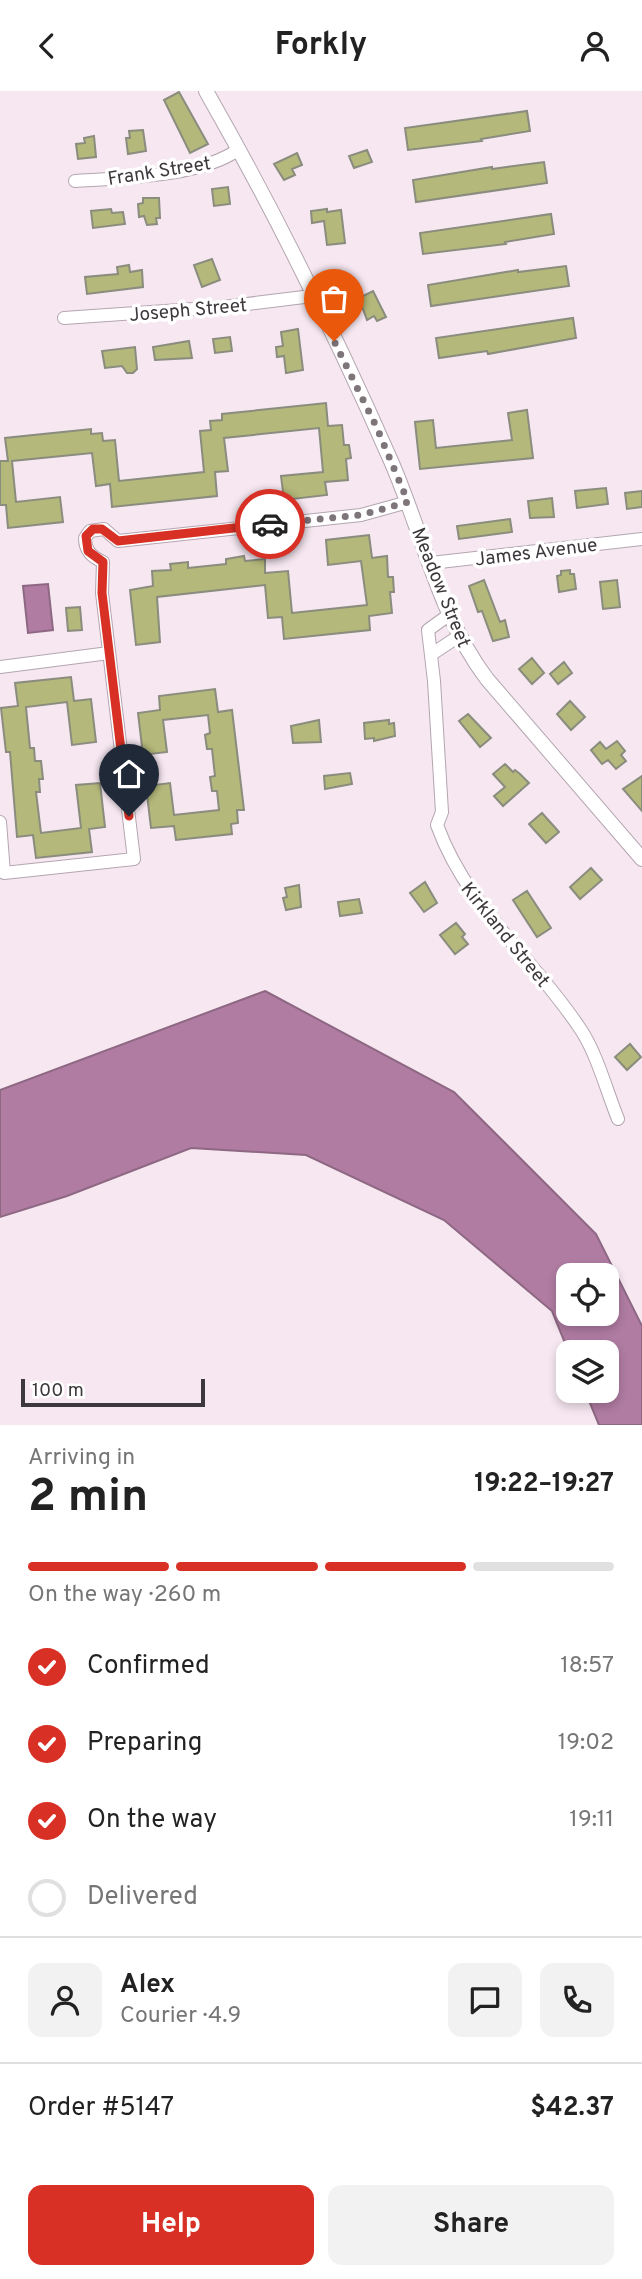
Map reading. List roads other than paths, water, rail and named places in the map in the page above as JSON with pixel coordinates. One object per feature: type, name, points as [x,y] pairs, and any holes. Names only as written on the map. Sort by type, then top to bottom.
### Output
[{"type":"street","name":"Meadow Street","points":[[206,91],[239,149],[377,428],[459,636],[487,679],[642,859]]},
{"type":"street","name":"Frank Street","points":[[75,181],[138,176],[214,164],[239,149]]},
{"type":"street","name":"Joseph Street","points":[[64,318],[223,307],[312,296]]},
{"type":"street","points":[[0,822],[4,873],[134,859],[101,579],[103,562],[88,551],[86,536],[93,529],[102,529],[118,541],[361,515],[408,502]]},
{"type":"street","name":"James Avenue","points":[[431,563],[642,539]]},
{"type":"street","name":"Kirkland Street","points":[[450,614],[428,630],[432,654],[442,812],[437,825],[457,873],[481,907],[545,982],[583,1032],[618,1119]]},
{"type":"street","points":[[432,654],[459,636]]},
{"type":"street","points":[[0,667],[109,653]]}]
